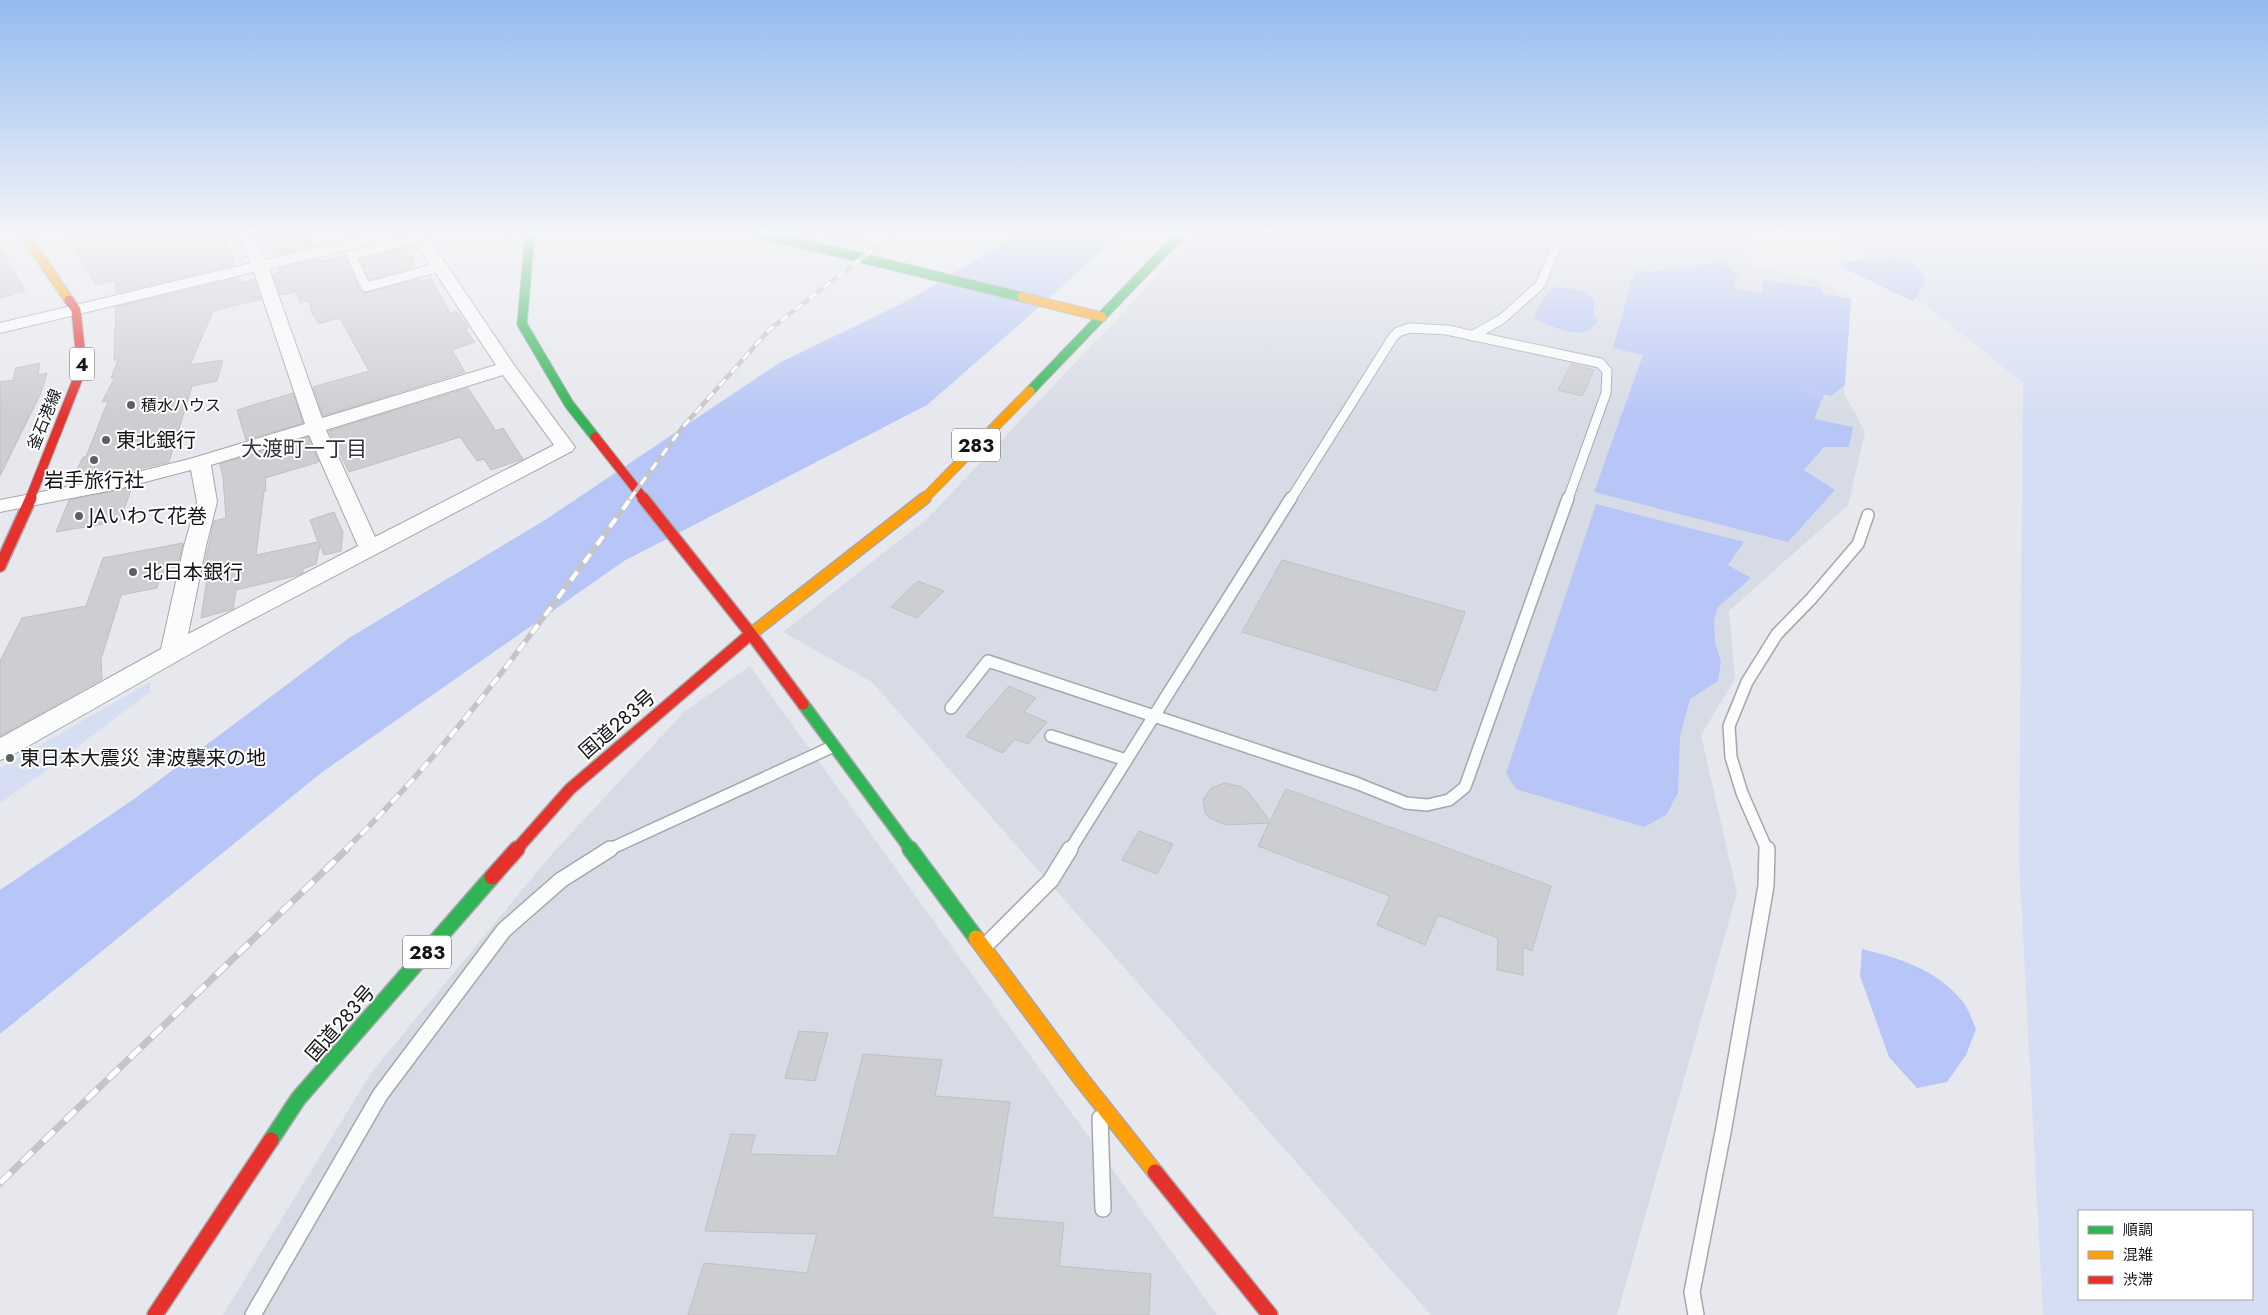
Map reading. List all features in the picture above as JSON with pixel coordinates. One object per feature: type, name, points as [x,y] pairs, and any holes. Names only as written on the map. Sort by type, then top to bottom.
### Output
[{"type":"main road","name":"釜石港線","points":[[0,566],[30,500],[82,368],[76,310],[66,295]]},
{"type":"main road","points":[[525,295],[522,324],[569,404],[751,634],[1100,1101],[1270,1315]]},
{"type":"main road","points":[[1016,295],[1102,317]]},
{"type":"main road","name":"国道283号","points":[[155,1315],[298,1099],[570,789],[751,634],[920,503],[1123,295]]},
{"type":"street","points":[[0,328],[137,295]]},
{"type":"street","points":[[270,295],[315,426],[370,549]]},
{"type":"street","points":[[0,750],[172,653],[565,447],[507,368],[459,295]]},
{"type":"street","points":[[0,506],[118,483],[200,462],[507,368]]},
{"type":"street","points":[[172,653],[195,546],[207,502],[200,462]]},
{"type":"lane","points":[[1472,336],[1502,319],[1528,295]]},
{"type":"lane","points":[[951,708],[988,661],[1035,675],[1154,716],[1356,783],[1406,803],[1427,805],[1449,800],[1465,787],[1602,402],[1607,371],[1600,363],[1472,336],[1427,328],[1398,332],[1393,337],[1154,716],[1126,760],[1051,880],[984,947]]},
{"type":"lane","points":[[1696,1315],[1692,1292],[1726,1118],[1766,886],[1768,847],[1742,793],[1731,757],[1729,726],[1747,682],[1777,634],[1858,544],[1868,516]]},
{"type":"lane","points":[[1051,736],[1126,760]]},
{"type":"lane","points":[[254,1315],[380,1095],[504,930],[561,880],[618,844],[835,745]]},
{"type":"lane","points":[[1100,1101],[1103,1209]]},
{"type":"shaded area","points":[[1139,295],[1845,295],[1851,299],[1844,393],[1865,432],[1848,505],[1729,611],[1735,679],[1701,735],[1737,893],[1617,1315],[1431,1315],[872,682],[783,632],[928,518]]},
{"type":"shaded area","points":[[1914,295],[2268,295],[2268,1315],[2043,1315],[2019,859],[2023,383]]},
{"type":"shaded area","points":[[750,666],[1217,1315],[223,1315],[371,1073],[551,855],[684,712]]},
{"type":"shaded area","points":[[150,682],[150,692],[0,803],[0,768]]},
{"type":"water","points":[[917,295],[1052,295],[927,405],[624,561],[321,773],[0,1034],[0,890],[134,799],[349,638],[545,520],[779,363]]},
{"type":"water","points":[[1546,295],[1590,295],[1593,298],[1593,312],[1598,321],[1591,329],[1577,333],[1569,332],[1534,319],[1540,303]]},
{"type":"water","points":[[1628,295],[1831,295],[1851,299],[1845,385],[1831,396],[1778,385],[1824,395],[1814,419],[1853,427],[1849,447],[1824,447],[1804,470],[1835,490],[1788,542],[1594,492],[1643,355],[1613,348]]},
{"type":"water","points":[[1901,295],[1917,295],[1913,301]]},
{"type":"water","points":[[1596,504],[1744,542],[1728,565],[1751,578],[1718,607],[1714,620],[1715,643],[1721,661],[1718,681],[1690,699],[1680,736],[1678,793],[1666,815],[1644,827],[1516,789],[1506,773]]},
{"type":"water","points":[[1862,949],[1904,961],[1930,974],[1942,981],[1965,1005],[1976,1029],[1966,1055],[1947,1082],[1917,1088],[1889,1057],[1860,976]]},
{"type":"building","points":[[165,295],[260,295],[261,299],[213,311],[190,365],[223,360],[217,381],[192,386],[169,462],[76,483],[77,481],[72,480],[83,457],[86,457],[108,401],[102,402],[115,377],[111,378],[118,360],[114,360],[116,307]]},
{"type":"building","points":[[297,295],[440,295],[450,313],[456,311],[469,328],[465,329],[475,342],[452,350],[465,372],[323,416],[313,387],[369,371],[340,318],[318,324],[315,315],[313,316],[309,301],[300,303]]},
{"type":"building","points":[[40,363],[38,375],[47,373],[40,395],[0,476],[0,382],[13,380],[16,368]]},
{"type":"building","points":[[1571,364],[1594,370],[1582,396],[1558,390]]},
{"type":"building","points":[[468,388],[496,431],[503,428],[523,459],[491,470],[484,459],[477,461],[460,437],[349,472],[329,431]]},
{"type":"building","points":[[293,393],[303,423],[246,440],[237,410]]},
{"type":"building","points":[[308,437],[319,462],[265,478],[266,491],[264,491],[256,555],[318,542],[310,520],[334,512],[343,532],[341,551],[324,555],[320,545],[316,564],[303,569],[303,573],[236,590],[233,609],[201,618],[209,566],[204,567],[214,521],[226,518],[223,477],[220,464]]},
{"type":"building","points":[[132,487],[120,521],[56,532],[69,500]]},
{"type":"building","points":[[183,543],[176,573],[161,575],[157,588],[121,595],[101,659],[102,679],[0,736],[0,661],[22,618],[86,606],[103,558]]},
{"type":"building","points":[[1282,560],[1465,612],[1436,691],[1242,632]]},
{"type":"building","points":[[918,581],[944,591],[917,618],[891,607]]},
{"type":"building","points":[[1009,686],[1036,698],[1024,712],[1047,722],[1028,744],[1015,739],[1003,753],[966,736]]},
{"type":"building","points":[[1225,783],[1242,787],[1248,792],[1270,821],[1286,789],[1551,886],[1532,951],[1523,947],[1523,975],[1497,970],[1498,938],[1438,915],[1425,945],[1377,925],[1390,896],[1258,846],[1269,823],[1226,825],[1210,818],[1205,813],[1203,800],[1211,788]]},
{"type":"building","points":[[1139,831],[1173,844],[1157,874],[1122,860]]},
{"type":"building","points":[[799,1031],[828,1033],[815,1081],[785,1078]]},
{"type":"building","points":[[863,1054],[942,1060],[935,1096],[1010,1102],[992,1217],[1064,1223],[1059,1266],[1151,1274],[1149,1315],[688,1315],[704,1263],[807,1273],[817,1234],[705,1231],[731,1134],[755,1135],[750,1154],[837,1156]]},
{"type":"railway","points":[[630,499],[682,428],[769,330],[814,295]]},
{"type":"railway","points":[[345,850],[385,810],[460,725],[530,635],[631,498]]},
{"type":"railway","points":[[0,1183],[347,849]]},
{"type":"traffic: fast","points":[[525,295],[522,324],[569,404],[595,437]]},
{"type":"traffic: fast","points":[[1015,295],[1022,297]]},
{"type":"traffic: fast","points":[[1030,391],[1122,295]]},
{"type":"traffic: fast","points":[[803,704],[976,938]]},
{"type":"traffic: fast","points":[[271,1140],[298,1099],[492,877]]},
{"type":"traffic: slow","points":[[66,295],[69,300]]},
{"type":"traffic: slow","points":[[1022,297],[1102,317]]},
{"type":"traffic: slow","points":[[746,638],[920,503],[1030,391]]},
{"type":"traffic: slow","points":[[976,938],[1078,1075],[1155,1172]]},
{"type":"traffic: jam","points":[[0,566],[30,500],[82,368],[76,310],[69,300]]},
{"type":"traffic: jam","points":[[595,437],[751,634],[803,704]]},
{"type":"traffic: jam","points":[[492,877],[570,789],[746,638]]},
{"type":"traffic: jam","points":[[155,1315],[271,1140]]},
{"type":"traffic: jam","points":[[1155,1172],[1270,1315]]},
{"type":"place","name":"積水ハウス","points":[[131,405]]},
{"type":"place","name":"東北銀行","points":[[106,440]]},
{"type":"place","name":"岩手旅行社","points":[[94,460]]},
{"type":"place","name":"JAいわて花巻","points":[[79,516]]},
{"type":"place","name":"北日本銀行","points":[[133,572]]},
{"type":"place","name":"東日本大震災 津波襲来の地","points":[[10,758]]},
{"type":"district","name":"大渡町一丁目","points":[[304,449]]}]
